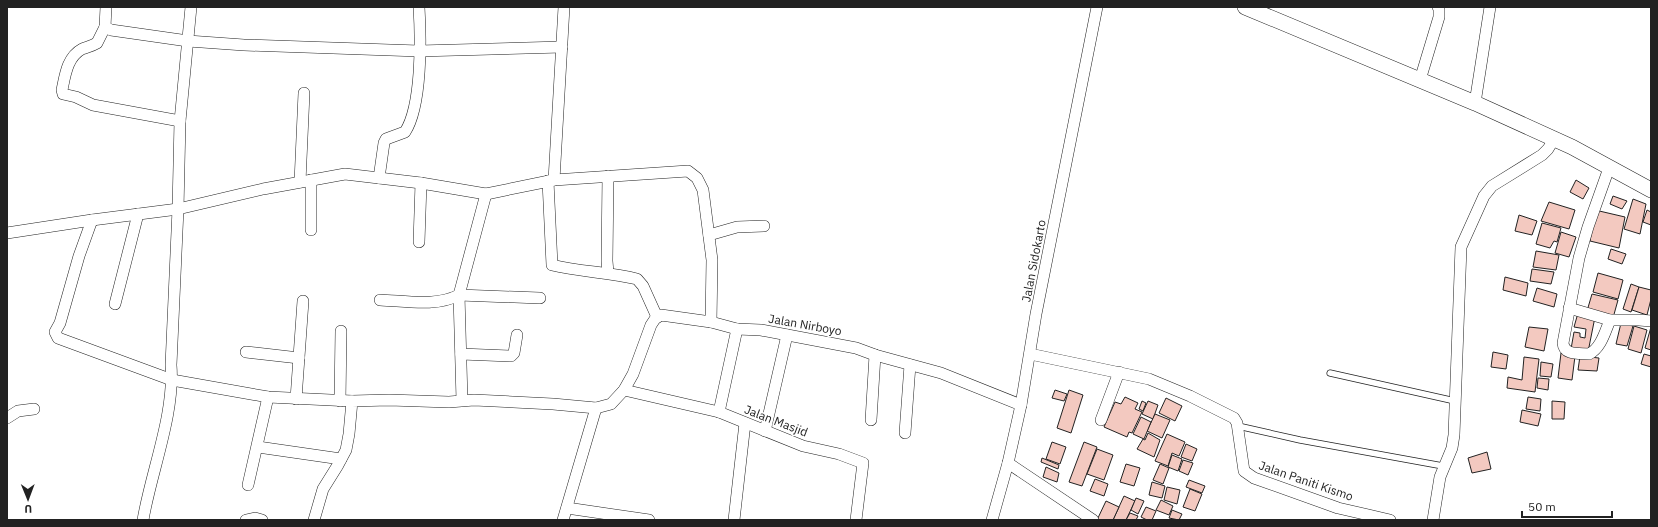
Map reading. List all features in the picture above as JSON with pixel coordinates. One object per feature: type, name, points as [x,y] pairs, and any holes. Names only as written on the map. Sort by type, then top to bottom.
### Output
[{"type":"main road","points":[[1252,8],[1554,139],[1651,190]]},
{"type":"street","points":[[106,7],[105,27],[97,43],[82,49],[75,55],[66,68],[62,90],[63,94],[76,97],[93,105],[180,121]]},
{"type":"street","points":[[143,520],[147,495],[164,433],[172,380],[171,365],[178,209],[180,121],[191,7]]},
{"type":"street","points":[[379,178],[384,143],[386,140],[405,132],[415,103],[419,51],[419,7]]},
{"type":"street","points":[[92,220],[79,256],[60,323],[55,332],[56,335],[58,338],[172,380],[268,398],[340,401],[389,400],[448,402],[462,400],[519,402],[596,408],[612,404],[624,390],[633,374],[651,325],[657,317],[643,286],[637,279],[608,273],[574,270],[557,266],[551,181],[564,7]]},
{"type":"street","name":"Jalan Sidokarto","points":[[992,520],[1008,463],[1021,405],[1097,7]]},
{"type":"street","points":[[1420,80],[1438,17],[1438,7]]},
{"type":"street","points":[[1474,103],[1490,7]]},
{"type":"street","points":[[105,27],[111,30],[211,43],[419,51],[562,47]]},
{"type":"street","points":[[304,93],[306,181],[311,230]]},
{"type":"street","points":[[1433,520],[1440,477],[1443,466],[1452,448],[1461,247],[1484,196],[1492,186],[1542,155],[1554,139]]},
{"type":"street","points":[[1609,168],[1588,227],[1581,252],[1563,344],[1565,350],[1569,353],[1590,354],[1594,352],[1600,343],[1610,320]]},
{"type":"street","points":[[7,233],[178,209],[306,181],[346,174],[421,183],[486,194],[551,181],[688,171],[697,178],[704,190],[712,260],[711,322]]},
{"type":"street","points":[[608,176],[608,273]]},
{"type":"street","points":[[419,242],[421,183]]},
{"type":"street","points":[[462,400],[459,295],[486,194]]},
{"type":"street","points":[[115,304],[138,214]]},
{"type":"street","points":[[709,235],[737,227],[764,226]]},
{"type":"street","points":[[380,300],[437,302],[451,299],[459,295],[540,298]]},
{"type":"street","points":[[296,399],[303,301]]},
{"type":"street","points":[[1570,308],[1610,320],[1651,321]]},
{"type":"street","name":"Jalan Nirboyo","points":[[657,317],[661,316],[711,322],[737,329],[761,330],[856,348],[875,355],[940,373],[1021,405]]},
{"type":"street","points":[[719,412],[737,329]]},
{"type":"street","points":[[340,401],[342,331]]},
{"type":"street","points":[[461,354],[511,356],[514,353],[517,335]]},
{"type":"street","points":[[765,431],[787,335]]},
{"type":"street","points":[[246,352],[299,358]]},
{"type":"street","points":[[1030,354],[1149,379],[1190,396],[1234,418],[1237,426]]},
{"type":"street","points":[[871,420],[875,355]]},
{"type":"street","points":[[905,433],[910,365]]},
{"type":"street","points":[[1101,420],[1119,372]]},
{"type":"street","name":"Jalan Masjid","points":[[624,390],[719,412],[803,446],[839,454],[863,463],[858,520]]},
{"type":"street","points":[[248,485],[258,447],[268,398]]},
{"type":"street","points":[[314,520],[323,489],[346,450],[352,401]]},
{"type":"street","points":[[7,418],[18,411],[34,408]]},
{"type":"street","points":[[563,520],[596,408]]},
{"type":"street","points":[[734,520],[745,423]]},
{"type":"street","name":"Jalan Paniti Kismo","points":[[1237,426],[1244,471],[1254,478],[1338,508],[1390,520]]},
{"type":"street","points":[[258,447],[341,459]]},
{"type":"street","points":[[1008,463],[1093,520]]},
{"type":"street","points":[[567,508],[649,520]]},
{"type":"street","points":[[246,520],[255,518],[262,520]]},
{"type":"lane","points":[[1330,373],[1455,401]]},
{"type":"lane","points":[[1237,426],[1300,440],[1443,466]]},
{"type":"building","points":[[1576,180],[1589,188],[1583,199],[1570,192]]},
{"type":"building","points":[[1613,196],[1627,201],[1622,209],[1610,204]]},
{"type":"building","points":[[1633,199],[1646,204],[1640,234],[1624,229]]},
{"type":"building","points":[[1549,202],[1575,210],[1569,229],[1541,221]]},
{"type":"building","points":[[1595,210],[1625,217],[1619,248],[1590,241]]},
{"type":"building","points":[[1647,210],[1651,212],[1651,225],[1643,222]]},
{"type":"building","points":[[1519,215],[1537,221],[1532,235],[1515,231]]},
{"type":"building","points":[[1542,223],[1561,228],[1557,242],[1554,241],[1550,248],[1536,244]]},
{"type":"building","points":[[1561,232],[1576,237],[1569,257],[1555,253]]},
{"type":"building","points":[[1611,249],[1626,254],[1622,264],[1608,259]]},
{"type":"building","points":[[1536,251],[1559,255],[1556,270],[1533,267]]},
{"type":"building","points":[[1532,269],[1554,272],[1551,284],[1530,281]]},
{"type":"building","points":[[1598,273],[1623,280],[1618,299],[1593,292]]},
{"type":"building","points":[[1505,277],[1528,283],[1526,296],[1503,290]]},
{"type":"building","points":[[1631,284],[1639,287],[1631,312],[1623,309]]},
{"type":"building","points":[[1639,287],[1651,290],[1651,299],[1647,315],[1632,310]]},
{"type":"building","points":[[1537,288],[1557,294],[1554,307],[1533,301]]},
{"type":"building","points":[[1592,294],[1618,300],[1613,318],[1587,311]]},
{"type":"building","points":[[1578,313],[1595,317],[1588,352],[1571,349],[1574,332],[1580,333],[1580,337],[1585,338],[1586,329],[1574,327]]},
{"type":"building","points":[[1621,323],[1633,326],[1627,346],[1616,344]]},
{"type":"building","points":[[1634,326],[1647,330],[1641,353],[1628,349]]},
{"type":"building","points":[[1529,327],[1548,329],[1544,351],[1525,347]]},
{"type":"building","points":[[1651,327],[1651,350],[1645,348]]},
{"type":"building","points":[[1493,352],[1508,355],[1506,369],[1491,367]]},
{"type":"building","points":[[1561,353],[1575,356],[1572,380],[1558,378]]},
{"type":"building","points":[[1644,354],[1651,356],[1651,367],[1641,364]]},
{"type":"building","points":[[1580,356],[1599,358],[1597,371],[1578,370]]},
{"type":"building","points":[[1524,357],[1539,359],[1535,392],[1507,388],[1508,377],[1522,380]]},
{"type":"building","points":[[1541,362],[1553,364],[1551,377],[1540,376]]},
{"type":"building","points":[[1538,378],[1549,379],[1548,390],[1537,388]]},
{"type":"building","points":[[1055,390],[1067,394],[1064,401],[1052,398]]},
{"type":"building","points":[[1069,390],[1083,395],[1071,433],[1057,428]]},
{"type":"building","points":[[1125,397],[1138,403],[1135,409],[1142,412],[1132,433],[1129,432],[1127,437],[1104,427],[1115,402],[1121,404]]},
{"type":"building","points":[[1528,397],[1541,399],[1540,411],[1526,409]]},
{"type":"building","points":[[1166,398],[1182,406],[1175,421],[1159,413]]},
{"type":"building","points":[[1142,401],[1146,403],[1143,411],[1139,409]]},
{"type":"building","points":[[1148,401],[1158,405],[1153,419],[1142,414]]},
{"type":"building","points":[[1552,401],[1565,402],[1564,419],[1552,419]]},
{"type":"building","points":[[1522,410],[1541,414],[1538,426],[1520,422]]},
{"type":"building","points":[[1155,414],[1170,420],[1162,438],[1147,431]]},
{"type":"building","points":[[1141,417],[1151,422],[1144,439],[1133,434]]},
{"type":"building","points":[[1148,433],[1160,440],[1154,457],[1137,449],[1143,439],[1145,440]]},
{"type":"building","points":[[1167,434],[1185,442],[1179,456],[1172,453],[1168,466],[1155,461]]},
{"type":"building","points":[[1052,442],[1066,447],[1060,464],[1046,459]]},
{"type":"building","points":[[1084,442],[1097,447],[1082,486],[1069,482]]},
{"type":"building","points":[[1186,444],[1197,449],[1192,461],[1181,457]]},
{"type":"building","points":[[1097,449],[1113,455],[1104,480],[1087,474]]},
{"type":"building","points":[[1487,452],[1491,469],[1472,473],[1468,458]]},
{"type":"building","points":[[1172,455],[1182,459],[1178,471],[1168,467]]},
{"type":"building","points":[[1042,458],[1059,465],[1058,469],[1041,462]]},
{"type":"building","points":[[1183,460],[1193,463],[1188,475],[1179,471]]},
{"type":"building","points":[[1126,464],[1140,468],[1134,486],[1120,482]]},
{"type":"building","points":[[1160,464],[1169,468],[1163,484],[1153,480]]},
{"type":"building","points":[[1046,467],[1059,473],[1057,482],[1043,477]]},
{"type":"building","points":[[1095,479],[1108,484],[1104,496],[1090,491]]},
{"type":"building","points":[[1189,480],[1205,486],[1202,493],[1186,487]]},
{"type":"building","points":[[1152,482],[1165,486],[1162,498],[1149,495]]},
{"type":"building","points":[[1167,487],[1180,490],[1177,504],[1164,500]]},
{"type":"building","points":[[1190,489],[1202,494],[1195,511],[1183,507]]},
{"type":"building","points":[[1124,496],[1135,501],[1126,520],[1113,520]]},
{"type":"building","points":[[1136,498],[1144,501],[1138,514],[1131,510]]},
{"type":"building","points":[[1161,500],[1173,506],[1169,515],[1156,510]]},
{"type":"building","points":[[1106,501],[1119,507],[1113,520],[1097,520]]},
{"type":"building","points":[[1146,507],[1156,511],[1152,520],[1147,520],[1141,517]]},
{"type":"building","points":[[1172,510],[1182,514],[1179,520],[1169,518]]},
{"type":"building","points":[[1130,513],[1138,516],[1136,520],[1126,520]]}]
